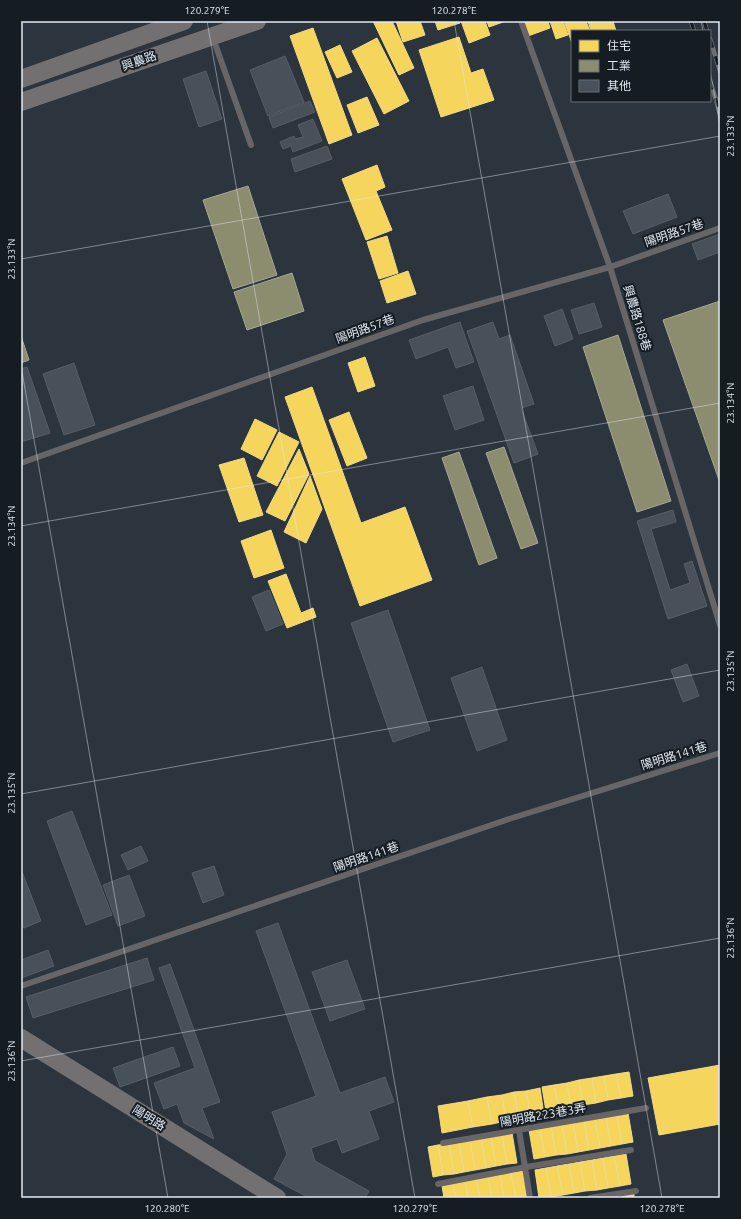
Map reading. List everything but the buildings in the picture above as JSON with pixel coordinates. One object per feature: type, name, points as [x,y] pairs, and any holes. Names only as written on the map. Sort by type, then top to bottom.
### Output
[{"type":"main road","name":"興農路","points":[[21,79],[184,21]]},
{"type":"main road","name":"興農路","points":[[21,102],[257,21]]},
{"type":"main road","name":"陽明路","points":[[21,1038],[278,1198]]},
{"type":"lane","name":"興農路188巷","points":[[520,21],[610,267],[720,625]]},
{"type":"lane","points":[[212,36],[251,145]]},
{"type":"lane","name":"陽明路57巷","points":[[21,463],[423,320],[610,267],[720,228]]},
{"type":"lane","name":"陽明路141巷","points":[[21,986],[509,820],[720,753]]},
{"type":"lane","name":"陽明路223巷3弄","points":[[443,1143],[646,1108]]},
{"type":"lane","points":[[519,1130],[530,1198]]},
{"type":"lane","points":[[438,1184],[526,1167],[631,1150]]},
{"type":"lane","points":[[590,1198],[636,1191]]},
{"type":"railway","points":[[691,21],[694,30]]},
{"type":"railway","points":[[704,21],[707,30]]},
{"type":"railway","points":[[711,42],[720,71]]},
{"type":"railway","points":[[711,84],[720,113]]}]
